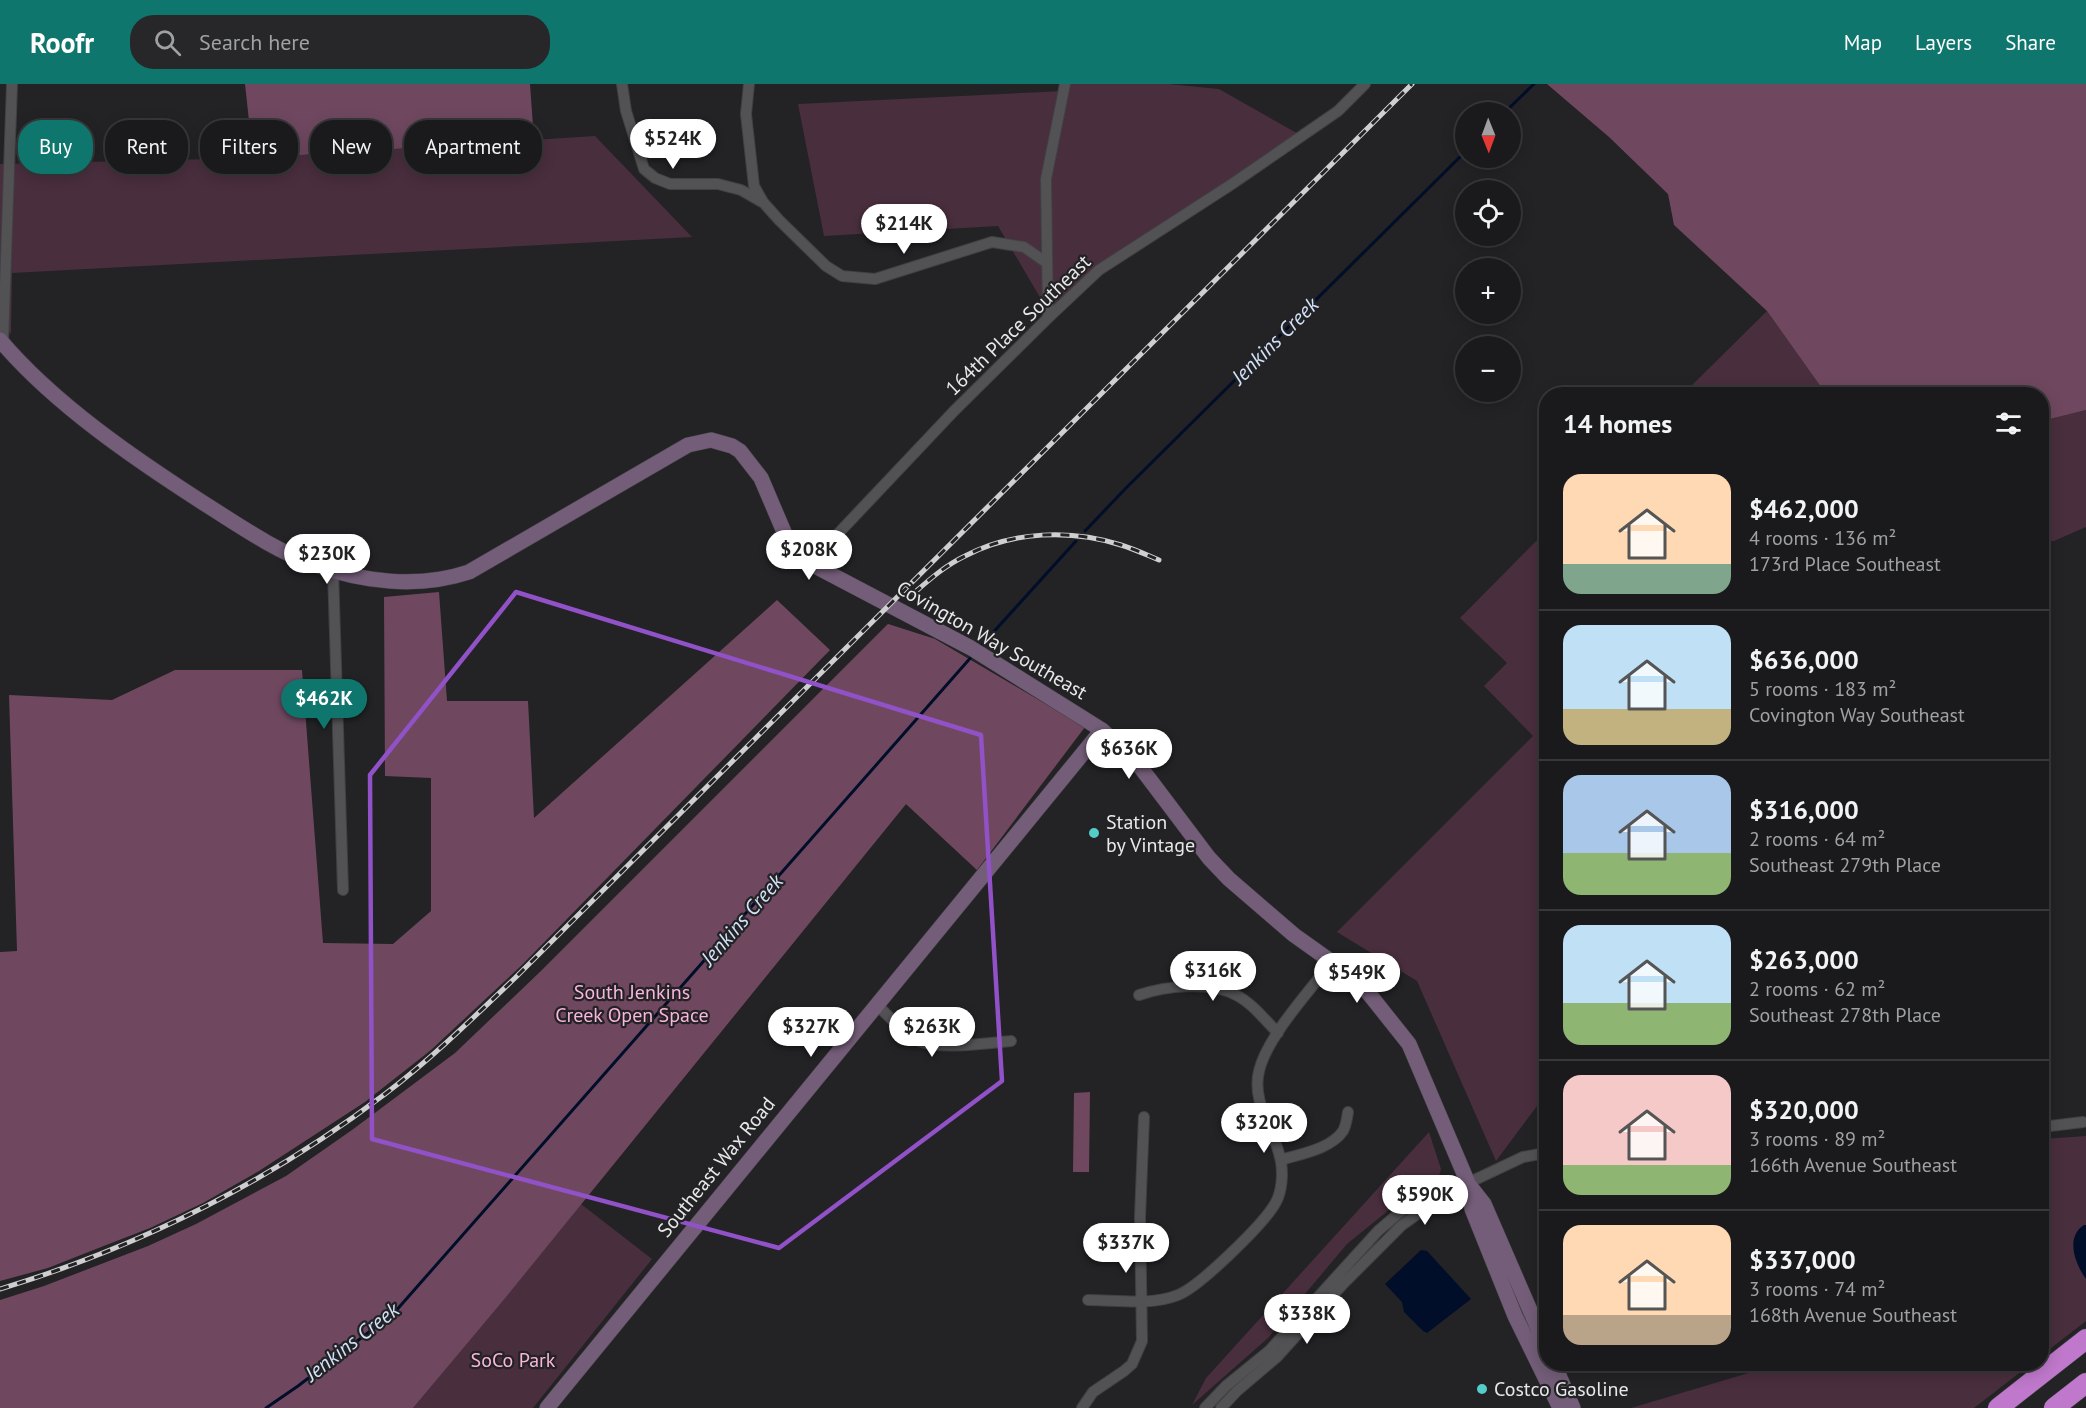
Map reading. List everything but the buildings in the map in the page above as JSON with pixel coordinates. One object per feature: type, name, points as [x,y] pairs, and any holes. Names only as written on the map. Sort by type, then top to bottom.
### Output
[{"type":"highway","points":[[2049,1368],[2086,1339]]},
{"type":"highway","points":[[1998,1408],[2045,1371]]},
{"type":"highway","points":[[2056,1408],[2083,1386]]},
{"type":"street","points":[[12,84],[2,341],[40,381],[123,450],[257,537],[292,555],[333,570],[343,890]]},
{"type":"street","points":[[622,84],[626,111],[644,169],[655,178],[670,184],[718,184],[741,190],[762,202],[826,266],[842,276],[875,279],[992,242],[1024,248],[1047,263]]},
{"type":"street","points":[[749,84],[746,114],[752,173],[754,186],[762,202]]},
{"type":"street","points":[[1048,318],[1046,179],[1065,84]]},
{"type":"street","name":"164th Place Southeast","points":[[815,566],[833,539],[954,411],[1099,270],[1232,184],[1338,111],[1365,84]]},
{"type":"street","name":"Covington Way Southeast","points":[[333,570],[379,579],[417,583],[447,579],[469,572],[538,534],[679,450],[701,441],[722,442],[740,451],[761,478],[787,539],[796,551],[815,566],[992,660],[1102,730],[1138,764],[1209,858],[1229,879],[1294,935],[1366,990],[1409,1044],[1468,1183],[1472,1209],[1515,1316],[1539,1365]]},
{"type":"street","name":"Southeast Wax Road","points":[[547,1408],[1102,730]]},
{"type":"street","points":[[1088,1300],[1140,1301],[1180,1295],[1210,1272],[1257,1227],[1276,1201],[1282,1175],[1281,1160],[1258,1098],[1257,1082],[1264,1055],[1332,962]]},
{"type":"street","points":[[1139,995],[1171,987],[1215,988],[1235,994],[1278,1033]]},
{"type":"street","points":[[876,1004],[908,1034],[919,1041],[942,1045],[1011,1041]]},
{"type":"street","points":[[1281,1160],[1326,1146],[1342,1133],[1348,1112]]},
{"type":"street","points":[[1082,1408],[1093,1392],[1124,1371],[1136,1356],[1142,1341],[1140,1217],[1144,1117]]},
{"type":"street","points":[[2049,1126],[2083,1122]]},
{"type":"street","points":[[1221,1408],[1237,1391],[1277,1358],[1344,1283],[1390,1236],[1420,1211],[1455,1194],[1468,1183],[1523,1157],[1539,1154]]},
{"type":"street","points":[[1205,1408],[1226,1386],[1269,1351],[1378,1231],[1393,1218],[1430,1193],[1453,1183],[1468,1183]]},
{"type":"street","name":"Covington Way Southeast","points":[[1468,1183],[1484,1204],[1539,1331]]},
{"type":"street","points":[[1515,1316],[1532,1338],[1539,1353]]},
{"type":"street","name":"Covington Way Southeast","points":[[1542,1371],[1560,1408]]},
{"type":"street","points":[[1557,1371],[1573,1408]]},
{"type":"highlighted area","points":[[516,592],[981,735],[1002,1081],[779,1248],[372,1139],[370,775]]},
{"type":"green space","points":[[245,84],[530,84],[533,120],[404,120],[404,148],[392,149],[392,120],[310,120],[310,154],[298,155],[298,120],[249,120]]},
{"type":"green space","points":[[1065,84],[1168,84],[1219,89],[1302,136],[1048,311],[998,226],[824,236],[798,104],[1064,91]]},
{"type":"green space","points":[[1547,84],[2086,84],[2086,410],[2049,419],[2049,387],[1821,387],[1767,311],[1674,225],[1668,194],[1609,137]]},
{"type":"green space","points":[[595,136],[692,237],[12,273],[11,334],[0,321],[0,164],[18,164],[18,174],[93,174],[93,162],[105,162],[105,174],[188,174],[188,160],[200,159],[200,174],[298,174],[298,155],[310,154],[310,174],[392,174],[392,149],[404,148],[404,174],[542,174],[542,139]]},
{"type":"green space","points":[[1767,311],[1821,387],[1690,387]]},
{"type":"green space","points":[[2086,410],[2086,527],[2049,541],[2049,419]]},
{"type":"green space","points":[[1539,538],[1539,1103],[1496,1161],[1417,981],[1337,932],[1533,736],[1484,686],[1507,663],[1460,618]]},
{"type":"green space","points":[[439,592],[447,701],[528,701],[534,818],[777,600],[830,650],[522,965],[431,1050],[365,1102],[259,1171],[203,1203],[150,1228],[48,1268],[0,1281],[0,952],[17,951],[9,695],[112,700],[175,670],[302,670],[323,943],[393,944],[431,911],[431,778],[385,776],[384,597]]},
{"type":"green space","name":"South Jenkins Creek Open Space","points":[[888,624],[935,639],[977,870],[906,804],[581,1204],[652,1259],[533,1408],[413,1408],[551,1241],[544,968]]},
{"type":"green space","points":[[888,624],[935,639],[1085,727],[977,870],[906,804],[506,1297],[413,1408],[0,1408],[0,1300],[44,1286],[148,1246],[196,1224],[286,1176],[455,1053],[544,968]]},
{"type":"green space","points":[[1090,1092],[1089,1172],[1073,1172],[1074,1093]]},
{"type":"green space","points":[[1429,1132],[1441,1169],[1439,1176],[1429,1187],[1405,1197],[1347,1244],[1268,1338],[1192,1405],[1206,1378]]},
{"type":"green space","points":[[2086,1136],[2086,1321],[2049,1350],[2049,1139]]},
{"type":"green space","points":[[1755,1371],[2022,1371],[1974,1408],[1631,1408]]},
{"type":"water","points":[[2086,1225],[2086,1279],[2078,1266],[2073,1243],[2078,1230]]},
{"type":"water","points":[[1421,1250],[1427,1251],[1471,1299],[1427,1333],[1404,1312],[1402,1302],[1385,1284]]},
{"type":"waterway","name":"Jenkins Creek","points":[[1515,102],[1534,84]]},
{"type":"waterway","name":"Jenkins Creek","points":[[1085,531],[1455,162]]},
{"type":"waterway","name":"Jenkins Creek","points":[[979,648],[1076,541]]},
{"type":"waterway","name":"Jenkins Creek","points":[[266,1408],[394,1313],[973,655]]},
{"type":"railway","points":[[0,1289],[103,1253],[202,1208],[249,1183],[341,1126],[419,1067],[515,978],[1412,84]]},
{"type":"railway","points":[[914,593],[958,560],[1002,541],[1022,537],[1082,536],[1121,545],[1159,560]]},
{"type":"place","name":"Station by Vintage","points":[[1094,833]]},
{"type":"place","name":"Costco Gasoline","points":[[1482,1389]]},
{"type":"park label","name":"SoCo Park","points":[[513,1360]]}]
